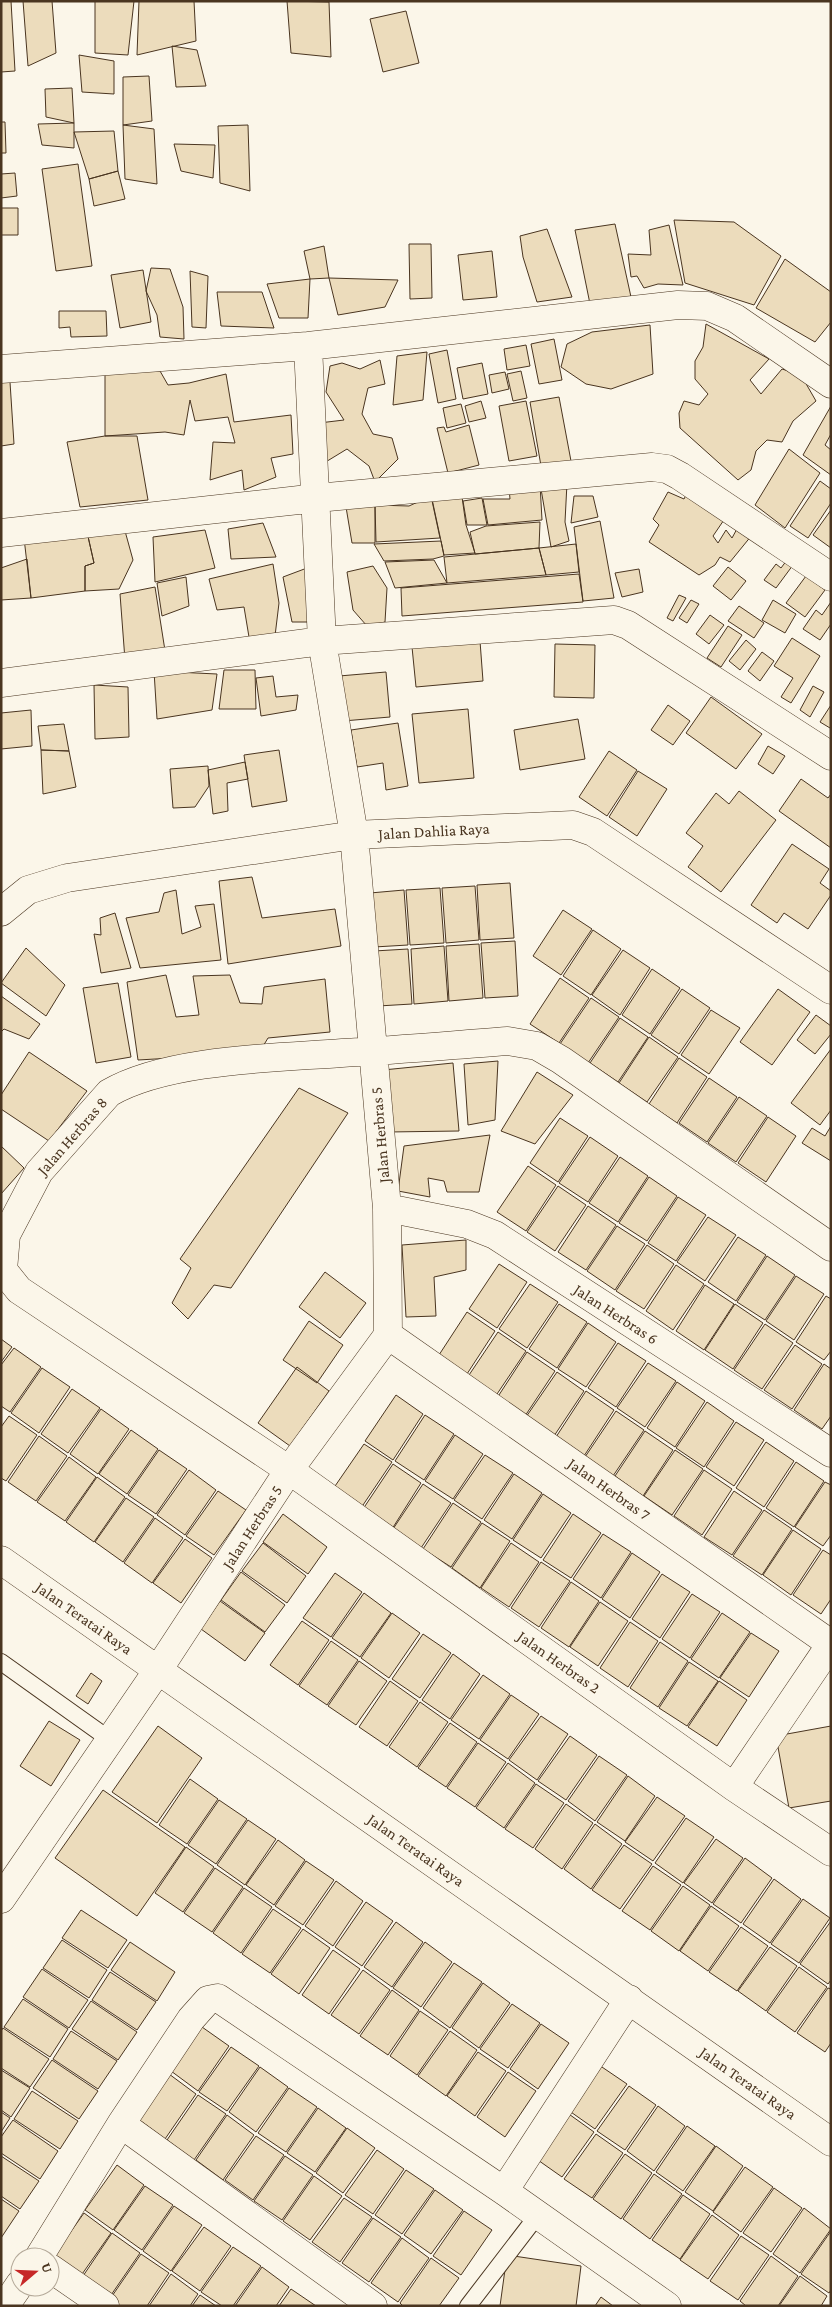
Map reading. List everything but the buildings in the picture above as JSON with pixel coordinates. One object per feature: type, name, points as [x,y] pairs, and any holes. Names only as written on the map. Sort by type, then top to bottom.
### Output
[{"type":"street","points":[[1,369],[308,346],[678,305],[708,306],[735,318],[831,384]]},
{"type":"street","name":"Jalan Herbras 5","points":[[1,1899],[158,1670],[289,1470],[388,1335],[387,1208],[354,835],[322,641],[317,498],[308,346]]},
{"type":"street","points":[[1,533],[317,498],[652,467],[667,469],[831,577]]},
{"type":"street","points":[[1,683],[322,641],[614,620],[628,625],[831,756]]},
{"type":"street","name":"Jalan Dahlia Raya","points":[[1,912],[28,890],[67,878],[354,835],[573,825],[593,832],[831,990]]},
{"type":"street","points":[[372,1051],[508,1041],[537,1046],[569,1066],[831,1247]]},
{"type":"street","name":"Jalan Herbras 8","points":[[289,1470],[18,1290],[3,1270],[6,1235],[39,1172],[109,1093],[119,1087],[186,1067],[284,1057],[372,1051]]},
{"type":"street","name":"Jalan Herbras 6","points":[[387,1208],[467,1224],[495,1235],[831,1453]]},
{"type":"street","name":"Jalan Herbras 7","points":[[388,1335],[831,1644]]},
{"type":"street","name":"Jalan Herbras 2","points":[[289,1470],[734,1786],[831,1852]]},
{"type":"street","name":"Jalan Teratai Raya","points":[[1,1560],[831,2142]]},
{"type":"street","points":[[734,1786],[831,1644]]},
{"type":"street","points":[[44,2247],[121,2124],[200,2007],[208,2000],[218,1998],[504,2190],[537,2216],[668,2306]]},
{"type":"street","points":[[504,2190],[629,1999]]},
{"type":"street","points":[[121,2124],[373,2306]]},
{"type":"street","points":[[60,2275],[105,2306]]},
{"type":"lane","points":[[1,1662],[109,1740]]},
{"type":"lane","points":[[468,2306],[537,2216]]}]
